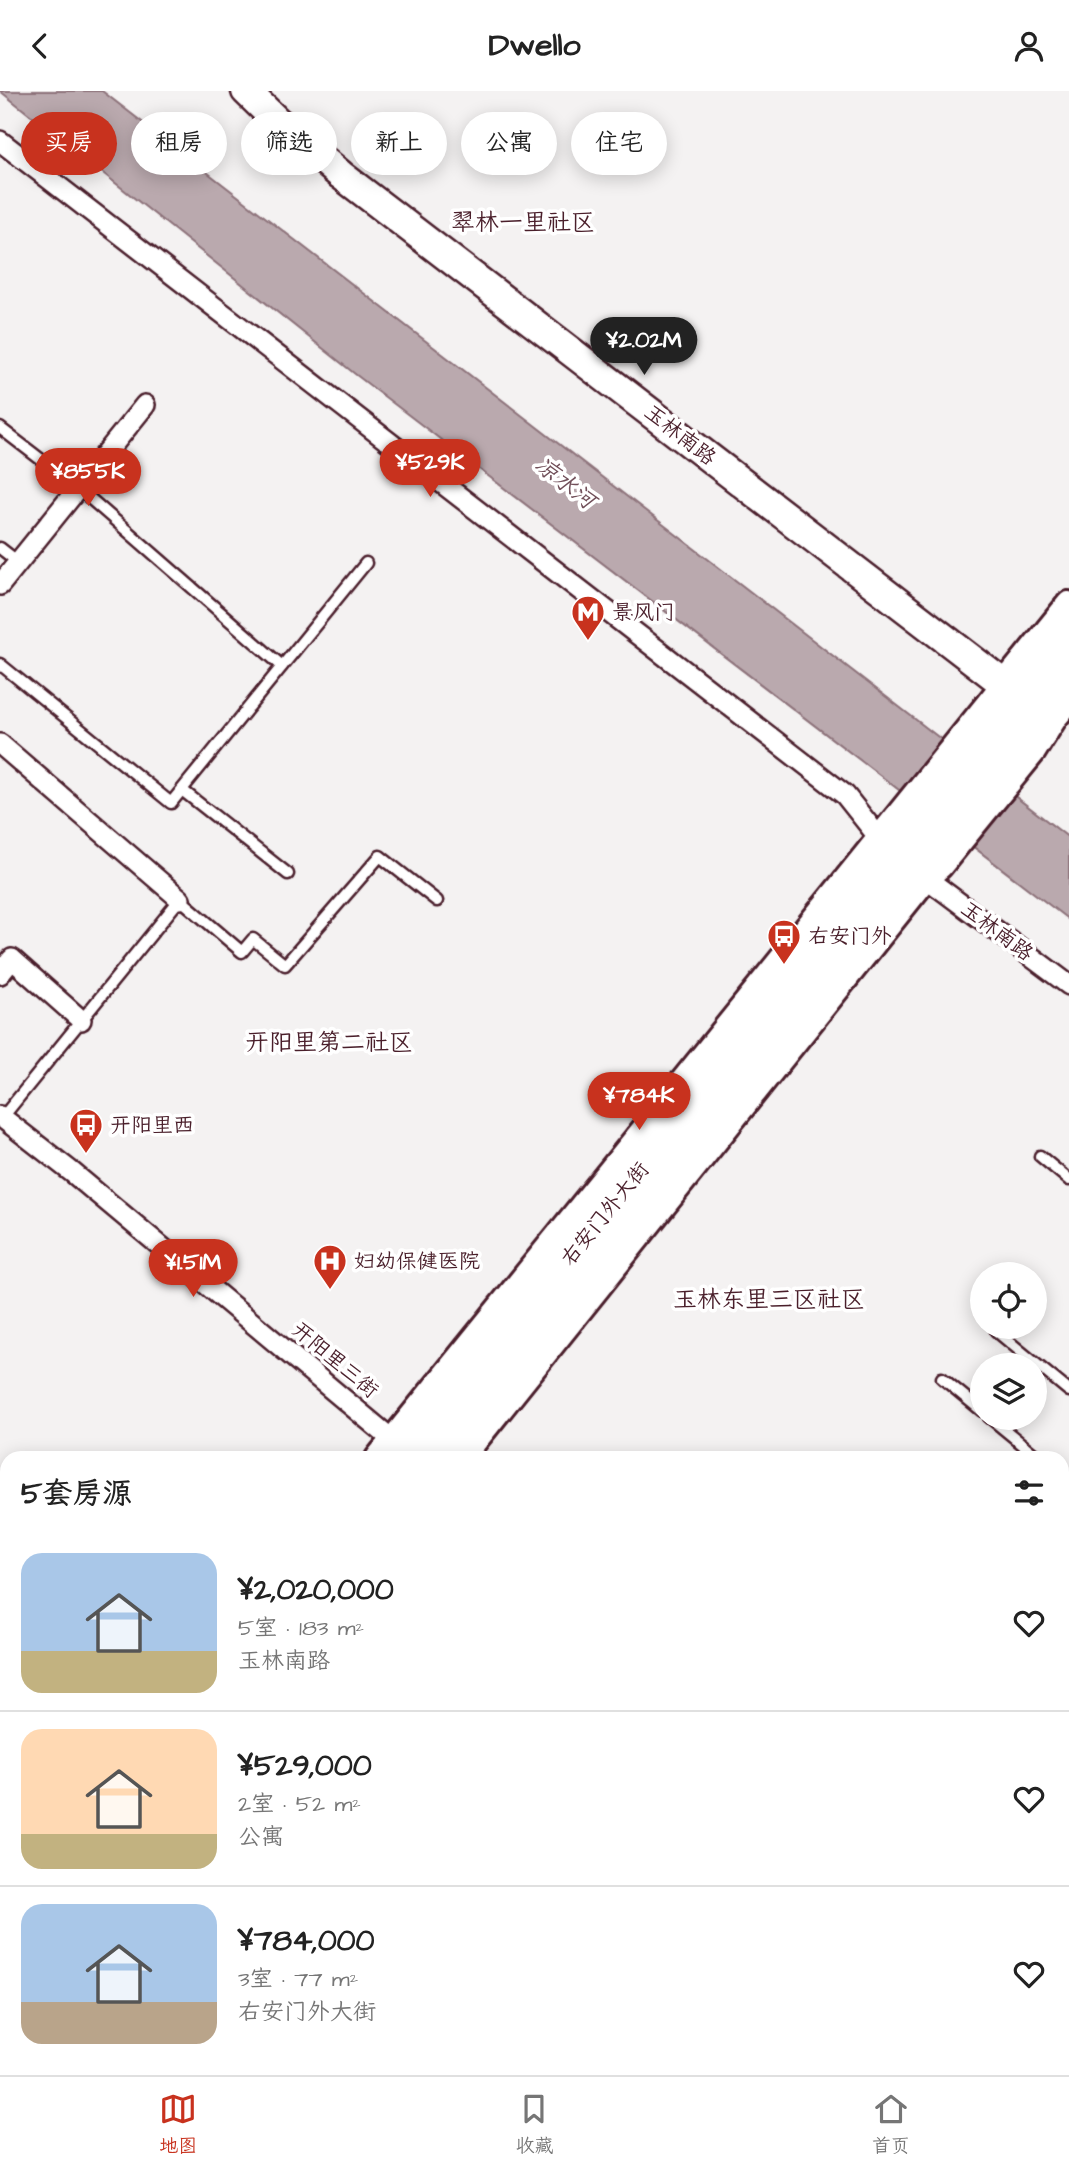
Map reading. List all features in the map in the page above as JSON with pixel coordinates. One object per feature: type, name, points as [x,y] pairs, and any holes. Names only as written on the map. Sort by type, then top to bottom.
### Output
[{"type":"main road","name":"玉林南路","points":[[246,91],[278,123],[341,175],[1043,705]]},
{"type":"main road","points":[[1043,705],[1069,636]]},
{"type":"main road","points":[[1007,732],[1043,705],[1069,670]]},
{"type":"main road","name":"右安门外大街","points":[[410,1451],[1007,732]]},
{"type":"street","name":"玉林南路","points":[[0,141],[845,795],[1069,985]]},
{"type":"street","points":[[0,585],[145,405]]},
{"type":"street","points":[[466,1451],[911,850],[1007,732],[1043,705],[1069,604]]},
{"type":"street","points":[[0,744],[180,898]]},
{"type":"street","points":[[4,961],[81,1020]]},
{"type":"street","name":"开阳里三街","points":[[1,1117],[73,1173],[403,1451]]},
{"type":"lane","points":[[0,428],[78,488],[282,666]]},
{"type":"lane","points":[[0,548],[18,562]]},
{"type":"lane","points":[[0,664],[172,803],[366,563]]},
{"type":"lane","points":[[182,790],[288,874]]},
{"type":"lane","points":[[1,1117],[180,898],[242,951],[253,939],[285,965],[380,856],[437,901]]},
{"type":"lane","points":[[1040,1156],[1069,1180]]},
{"type":"lane","points":[[1006,1339],[1069,1391]]},
{"type":"lane","points":[[942,1378],[970,1401]]},
{"type":"lane","points":[[1005,1430],[1030,1451]]},
{"type":"water","name":"凉水河","points":[[0,91],[102,91],[131,113],[131,175],[211,175],[1069,838],[1069,920],[355,374],[105,175],[117,175],[117,112],[26,112]]},
{"type":"place","name":"景风门","points":[[588,642]]},
{"type":"place","name":"右安门外","points":[[784,966]]},
{"type":"place","name":"开阳里西","points":[[86,1155]]},
{"type":"place","name":"妇幼保健医院","points":[[330,1291]]},
{"type":"district","name":"翠林一里社区","points":[[523,223]]},
{"type":"district","name":"开阳里第二社区","points":[[329,1043]]},
{"type":"district","name":"玉林东里三区社区","points":[[769,1300]]}]
